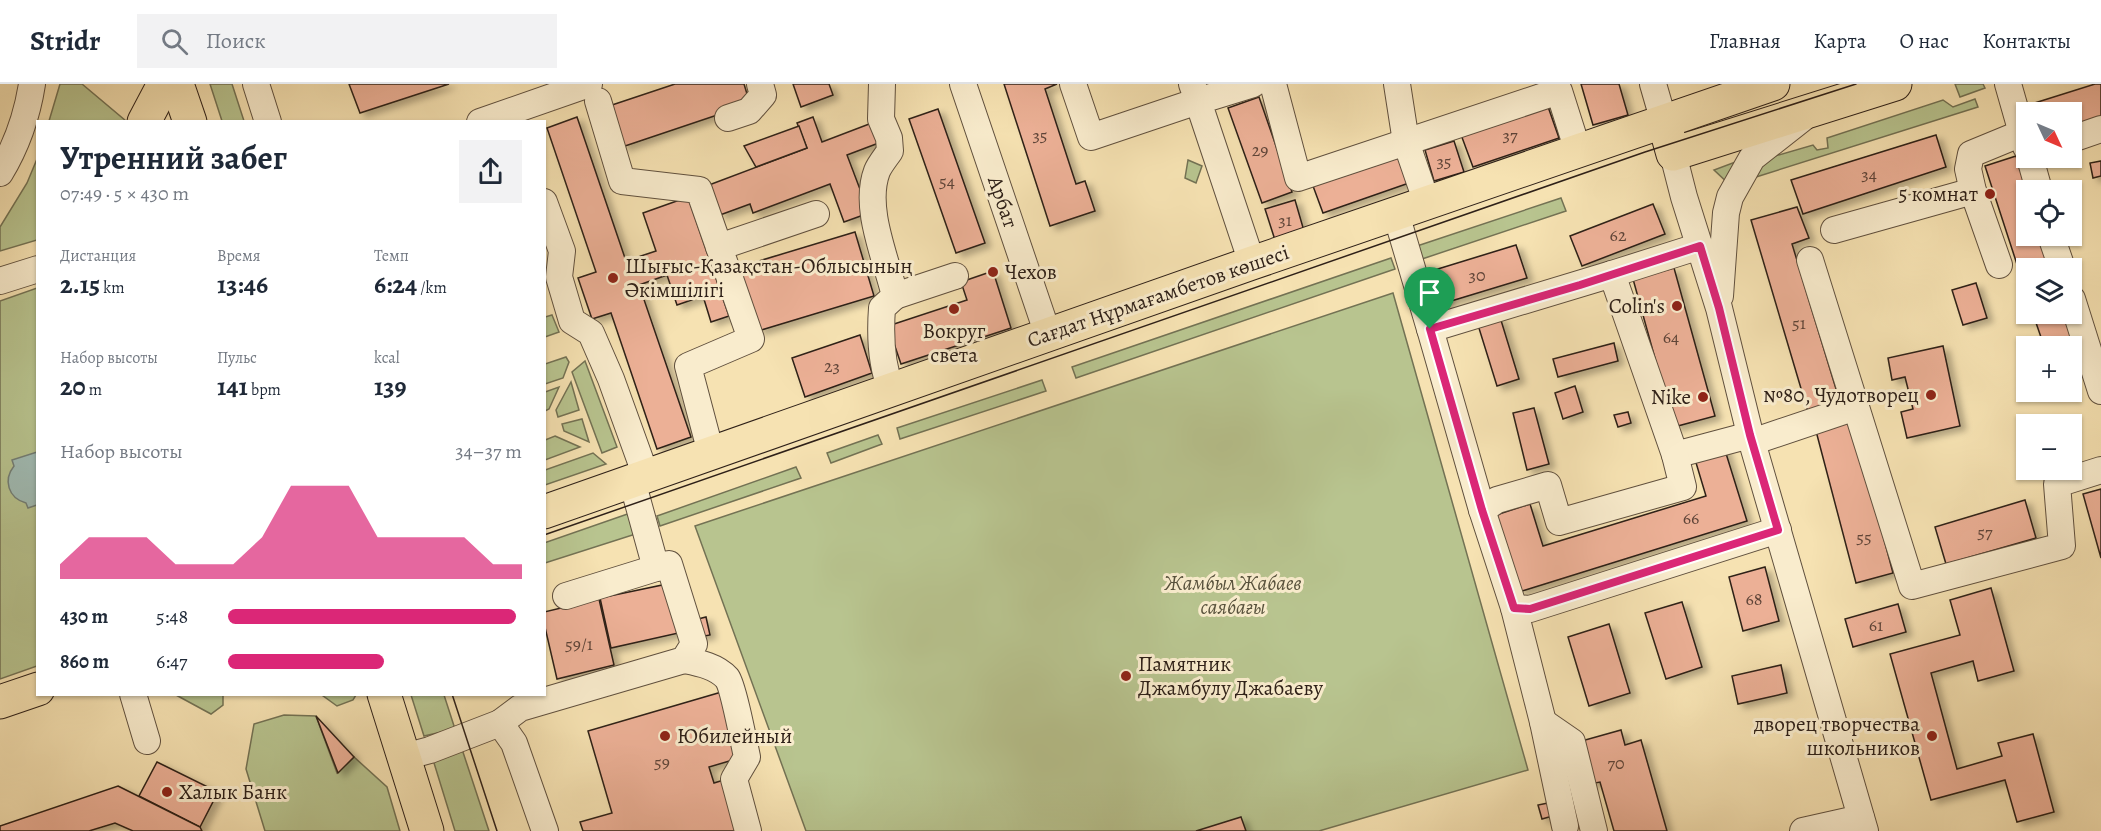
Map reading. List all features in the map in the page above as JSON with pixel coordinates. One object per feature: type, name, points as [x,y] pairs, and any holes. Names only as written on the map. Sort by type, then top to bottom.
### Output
[{"type":"main road","points":[[145,120],[164,84]]},
{"type":"main road","points":[[177,84],[189,120]]},
{"type":"main road","name":"Сағдат Нұрмағамбетов көшесі","points":[[546,511],[1252,263],[1773,84]]},
{"type":"main road","points":[[1664,122],[1673,154],[1895,84]]},
{"type":"main road","points":[[0,702],[36,690]]},
{"type":"main road","points":[[385,696],[427,831]]},
{"type":"street","points":[[0,173],[10,157],[28,111],[32,84]]},
{"type":"street","points":[[256,84],[267,120]]},
{"type":"street","points":[[728,118],[749,111],[763,95],[760,84]]},
{"type":"street","points":[[882,84],[882,119],[889,138],[890,151],[878,170],[872,195],[874,218],[895,296]]},
{"type":"street","name":"Арбат","points":[[963,84],[1043,320]]},
{"type":"street","points":[[1073,84],[1091,137],[1195,92],[1253,84]]},
{"type":"street","points":[[1273,84],[1298,178],[1559,91],[1578,151]]},
{"type":"street","points":[[1397,84],[1406,142],[1427,203]]},
{"type":"street","points":[[1653,84],[1664,122]]},
{"type":"street","points":[[2008,84],[2016,112]]},
{"type":"street","points":[[491,120],[514,116],[578,89],[622,181],[699,190],[751,339],[688,366],[711,453]]},
{"type":"street","points":[[1195,92],[1252,263]]},
{"type":"street","points":[[1719,308],[1726,213],[1730,197],[1752,158],[1815,109]]},
{"type":"street","points":[[2082,136],[2101,129]]},
{"type":"street","points":[[1999,265],[1973,191],[1968,169],[1971,154],[2016,142]]},
{"type":"street","points":[[1673,154],[1719,308],[1751,439],[1863,824],[1803,831]]},
{"type":"street","points":[[1834,231],[1973,191]]},
{"type":"street","points":[[546,207],[562,251],[559,277],[572,321],[591,333],[615,390],[639,478],[656,568]]},
{"type":"street","points":[[718,247],[816,214]]},
{"type":"street","points":[[1396,214],[1482,510],[1514,608],[1565,826]]},
{"type":"street","points":[[1430,329],[1700,246]]},
{"type":"street","points":[[1810,260],[1912,586],[2062,546],[2057,484],[2101,470]]},
{"type":"street","points":[[0,281],[36,271]]},
{"type":"street","points":[[1482,510],[1497,501],[1548,485],[1559,522],[1683,487],[1675,455],[1612,274]]},
{"type":"street","points":[[891,389],[885,374],[881,328],[882,308],[895,296],[955,276]]},
{"type":"street","points":[[2080,324],[2101,391]]},
{"type":"street","points":[[1675,455],[1751,439],[1856,407]]},
{"type":"street","points":[[1514,608],[1530,609],[1778,530]]},
{"type":"street","points":[[566,596],[669,564],[694,644],[684,660]]},
{"type":"street","points":[[404,757],[440,747],[500,723],[520,708],[684,660],[701,663],[718,670],[729,680],[747,757],[735,778],[748,831]]},
{"type":"street","points":[[134,696],[147,741]]},
{"type":"street","points":[[1542,722],[1572,742],[1594,831]]},
{"type":"street","points":[[500,723],[514,743],[545,831]]},
{"type":"green space","points":[[60,84],[82,84],[125,120],[49,120]]},
{"type":"green space","points":[[210,84],[232,84],[244,120],[222,120]]},
{"type":"green space","points":[[1955,84],[1983,84],[1985,88],[1960,97]]},
{"type":"green space","points":[[1975,99],[1978,107],[1756,177],[1751,163],[1813,145],[1817,150],[1828,148],[1827,138],[1943,100],[1953,107]]},
{"type":"green space","points":[[1746,158],[1729,184],[1714,170]]},
{"type":"green space","points":[[1188,160],[1202,166],[1196,183],[1185,178]]},
{"type":"green space","points":[[36,161],[36,240],[0,251],[0,227],[27,183]]},
{"type":"green space","points":[[1561,198],[1566,211],[1419,260],[1414,247]]},
{"type":"green space","points":[[1391,258],[1395,269],[1076,378],[1072,367]]},
{"type":"green space","points":[[36,288],[36,666],[0,679],[0,301]]},
{"type":"green space","name":"Жамбыл Жабаев саябағы","points":[[1393,293],[1528,770],[1319,831],[806,831],[695,526]]},
{"type":"green space","points":[[552,315],[559,332],[546,337],[546,317]]},
{"type":"green space","points":[[566,357],[569,362],[563,378],[546,384],[546,364]]},
{"type":"green space","points":[[585,361],[617,447],[602,453],[572,372]]},
{"type":"green space","points":[[1042,380],[1046,391],[900,439],[897,428]]},
{"type":"green space","points":[[571,382],[579,410],[558,417],[556,410]]},
{"type":"green space","points":[[559,387],[549,409],[546,410],[546,392]]},
{"type":"green space","points":[[582,419],[589,442],[564,431],[562,424]]},
{"type":"green space","points":[[878,435],[882,444],[831,463],[827,453]]},
{"type":"green space","points":[[555,436],[580,447],[546,460],[546,440]]},
{"type":"green space","points":[[593,453],[606,464],[546,485],[546,470]]},
{"type":"green space","points":[[796,467],[801,478],[660,526],[657,516]]},
{"type":"green space","points":[[639,510],[645,531],[546,563],[546,542]]},
{"type":"green space","points":[[178,696],[223,696],[223,705],[211,714]]},
{"type":"green space","points":[[323,696],[355,696],[353,700],[337,706]]},
{"type":"green space","points":[[411,696],[444,696],[455,729],[424,736]]},
{"type":"green space","points":[[284,715],[316,716],[337,773],[354,757],[387,787],[400,831],[265,831],[246,769],[254,724]]},
{"type":"green space","points":[[459,740],[489,831],[455,831],[430,750]]},
{"type":"water","points":[[36,452],[36,505],[28,508],[26,503],[11,493],[8,483],[14,466],[12,460]]},
{"type":"building","points":[[349,84],[449,84],[360,113]]},
{"type":"building","points":[[675,84],[744,84],[750,104],[622,147],[609,106]]},
{"type":"building","points":[[793,84],[829,84],[833,95],[801,107]]},
{"type":"building","points":[[1004,84],[1057,84],[1045,89],[1076,184],[1085,181],[1095,211],[1050,226]]},
{"type":"building","points":[[1581,84],[1619,84],[1628,115],[1593,125]]},
{"type":"building","points":[[2101,84],[2101,120],[2082,126],[2082,102],[2038,102]]},
{"type":"building","points":[[1259,97],[1292,192],[1262,203],[1228,108]]},
{"type":"building","points":[[1546,101],[1559,138],[1473,167],[1460,132]]},
{"type":"building","points":[[938,109],[985,243],[956,253],[909,119]]},
{"type":"building","points":[[577,117],[626,261],[656,251],[643,213],[688,197],[729,316],[711,322],[703,296],[677,305],[667,275],[639,285],[691,437],[657,449],[611,313],[592,319],[578,278],[596,272],[547,128]]},
{"type":"building","points":[[813,117],[822,142],[877,121],[884,141],[847,155],[869,213],[844,222],[830,184],[753,213],[750,204],[720,215],[709,185],[807,148],[797,123]]},
{"type":"building","points":[[799,126],[807,148],[756,167],[744,146]]},
{"type":"building","points":[[1936,135],[1946,167],[1803,214],[1791,180]]},
{"type":"building","points":[[1454,141],[1464,172],[1434,181],[1425,150]]},
{"type":"building","points":[[2016,156],[2016,168],[2020,168],[2024,180],[2016,180],[2016,246],[2045,246],[2050,258],[2016,258],[2016,261],[1985,166]]},
{"type":"building","points":[[1400,157],[1409,183],[1323,213],[1313,186]]},
{"type":"building","points":[[2101,161],[2101,176],[2093,178],[2090,163]]},
{"type":"building","points":[[1295,200],[1304,231],[1275,240],[1265,209]]},
{"type":"building","points":[[1653,204],[1665,234],[1582,266],[1570,236]]},
{"type":"building","points":[[1797,207],[1809,238],[1792,244],[1840,402],[1808,412],[1751,220]]},
{"type":"building","points":[[855,232],[874,296],[758,331],[739,267]]},
{"type":"building","points":[[1516,245],[1527,278],[1438,305],[1428,272]]},
{"type":"building","points":[[1674,268],[1715,416],[1674,427],[1633,279]]},
{"type":"building","points":[[993,271],[1011,328],[901,364],[888,326],[967,300],[961,282]]},
{"type":"building","points":[[1976,283],[1987,318],[1963,325],[1952,290]]},
{"type":"building","points":[[1500,317],[1519,379],[1497,386],[1478,325]]},
{"type":"building","points":[[2036,324],[2070,324],[2074,336],[2041,336]]},
{"type":"building","points":[[860,335],[872,373],[805,397],[792,358]]},
{"type":"building","points":[[1614,343],[1618,361],[1558,377],[1553,359]]},
{"type":"building","name":"№80, Чудотворец","points":[[1943,346],[1960,426],[1907,438],[1901,412],[1913,409],[1905,377],[1892,380],[1888,358]]},
{"type":"building","points":[[1575,386],[1583,412],[1563,419],[1555,393]]},
{"type":"building","points":[[1534,408],[1549,464],[1527,470],[1513,413]]},
{"type":"building","points":[[1628,412],[1631,423],[1618,427],[1614,415]]},
{"type":"building","points":[[1853,422],[1893,573],[1856,583],[1816,431]]},
{"type":"building","points":[[1724,447],[1747,521],[1519,592],[1496,515],[1530,504],[1543,546],[1706,496],[1694,456]]},
{"type":"building","points":[[2101,489],[2101,558],[2083,494]]},
{"type":"building","points":[[2025,500],[2036,538],[1946,564],[1935,527]]},
{"type":"building","points":[[1765,567],[1779,621],[1743,631],[1729,577]]},
{"type":"building","points":[[672,583],[683,632],[611,648],[600,598]]},
{"type":"building","points":[[1991,588],[2014,671],[1978,681],[1973,661],[1931,673],[1957,769],[2002,756],[1998,743],[2033,734],[2054,812],[2017,822],[2005,780],[1931,800],[1890,654],[1960,635],[1950,600]]},
{"type":"building","points":[[599,599],[614,665],[557,679],[546,632],[546,612]]},
{"type":"building","points":[[1682,602],[1702,667],[1666,679],[1645,613]]},
{"type":"building","points":[[1898,604],[1906,632],[1853,647],[1845,619]]},
{"type":"building","points":[[706,617],[710,635],[694,638],[690,621]]},
{"type":"building","points":[[1609,624],[1630,693],[1589,706],[1568,637]]},
{"type":"building","points":[[1781,665],[1787,693],[1738,704],[1732,676]]},
{"type":"building","points":[[725,691],[743,757],[709,767],[714,783],[727,779],[741,831],[583,831],[580,822],[612,813],[588,731]]},
{"type":"building","points":[[316,716],[354,757],[338,773]]},
{"type":"building","points":[[1621,730],[1625,745],[1641,740],[1667,831],[1614,831],[1600,782],[1590,784],[1578,742]]},
{"type":"building","points":[[157,762],[218,792],[200,827],[139,796]]},
{"type":"building","points":[[118,786],[200,827],[202,831],[133,831],[115,823],[89,831],[0,831],[0,826]]},
{"type":"building","points":[[1553,802],[1556,815],[1542,819],[1538,805]]},
{"type":"building","points":[[1241,817],[1246,831],[1196,831]]},
{"type":"tram line","points":[[546,534],[1645,152],[1856,84]]},
{"type":"tram line","points":[[453,696],[497,831]]},
{"type":"place","name":"5 комнат","points":[[1990,194]]},
{"type":"place","name":"Чехов","points":[[993,272]]},
{"type":"place","name":"Шығыс-Қазақстан-Облысының Әкімшілігі","points":[[613,278]]},
{"type":"place","name":"Colin's","points":[[1677,306]]},
{"type":"place","name":"Вокруг света","points":[[954,309]]},
{"type":"place","name":"№80, Чудотворец","points":[[1931,395]]},
{"type":"place","name":"Nike","points":[[1703,397]]},
{"type":"place","name":"Памятник Джамбулу Джабаеву","points":[[1126,676]]},
{"type":"place","name":"Юбилейный","points":[[665,736]]},
{"type":"place","name":"дворец творчества школьников","points":[[1932,736]]},
{"type":"place","name":"Халык Банк","points":[[167,792]]},
{"type":"route","points":[[1700,246],[1719,308],[1750,435],[1778,530],[1530,609],[1514,608],[1482,510],[1430,329],[1580,285],[1700,246]]}]
